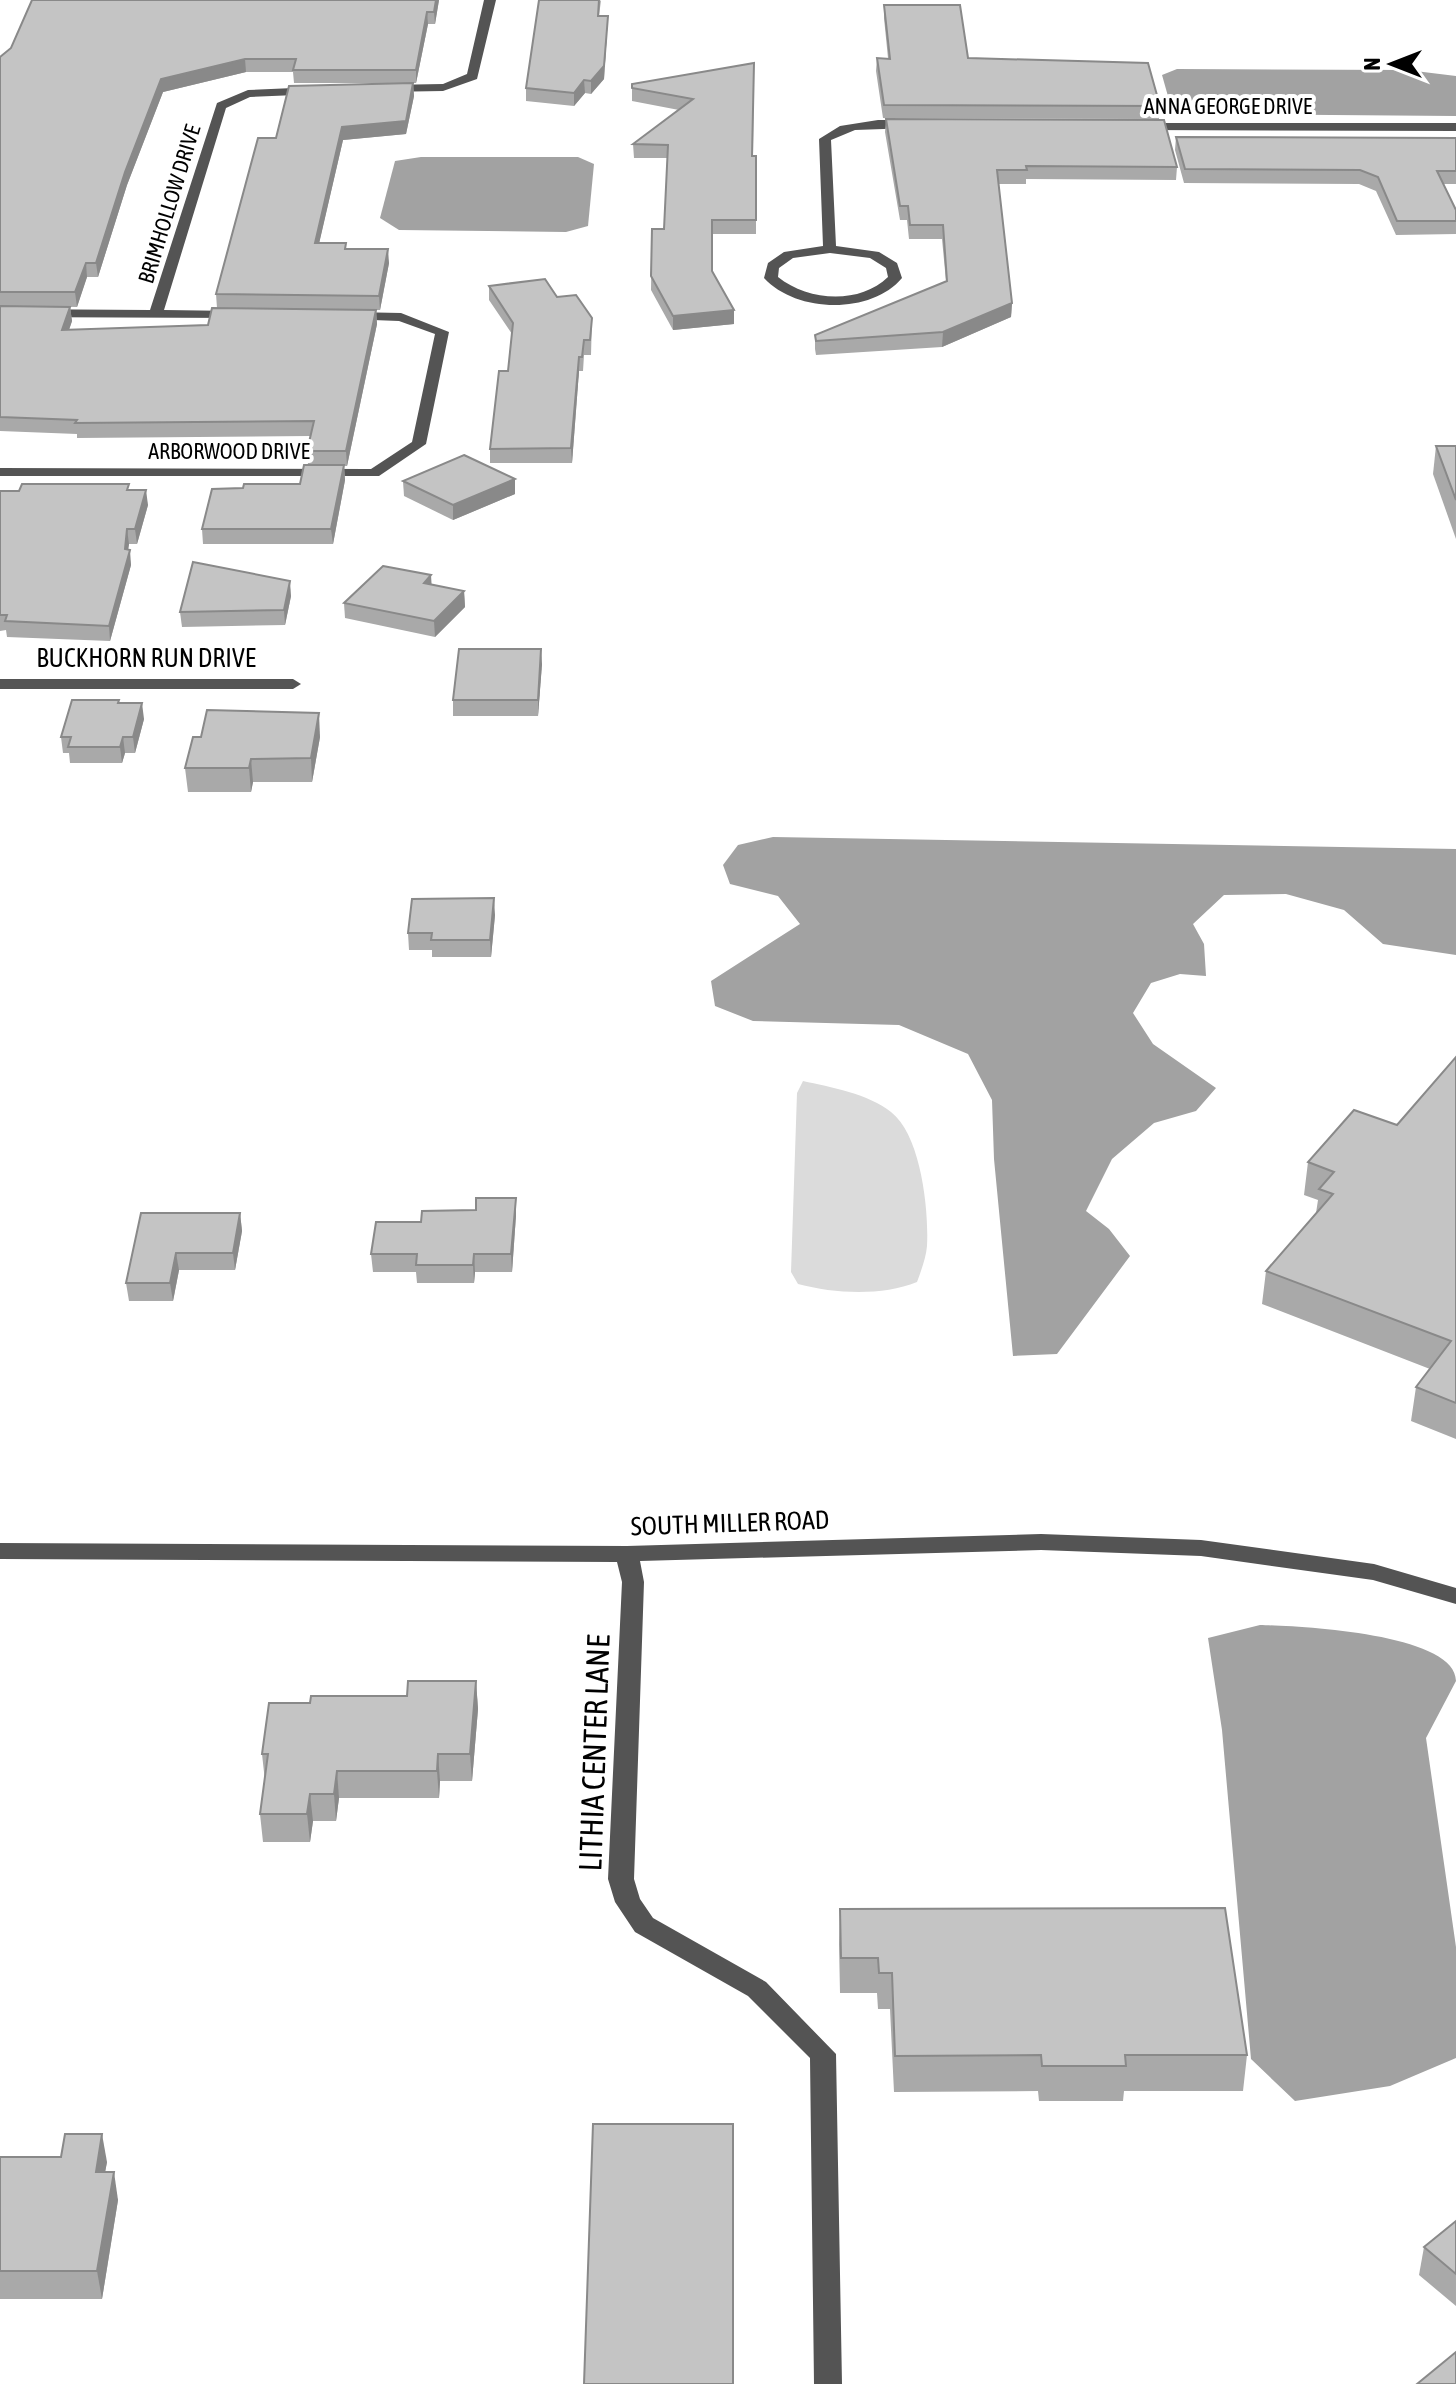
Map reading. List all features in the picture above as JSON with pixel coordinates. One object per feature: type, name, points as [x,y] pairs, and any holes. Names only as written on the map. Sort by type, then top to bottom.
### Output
[{"type":"street","points":[[371,90],[433,88],[457,84],[473,76],[490,0]]},
{"type":"street","name":"BRIMHOLLOW DRIVE","points":[[156,314],[221,106],[248,94],[324,91]]},
{"type":"street","points":[[830,249],[825,139],[837,130],[858,125],[929,124]]},
{"type":"street","name":"ANNA GEORGE DRIVE","points":[[1121,125],[1456,127]]},
{"type":"street","points":[[830,249],[874,255],[892,266],[895,278],[871,294],[833,299],[796,294],[771,278],[773,266],[789,255],[830,249]]},
{"type":"street","points":[[0,313],[248,315]]},
{"type":"street","name":"ARBORWOOD DRIVE","points":[[0,472],[374,473],[419,444],[442,332],[401,317],[339,316]]},
{"type":"street","name":"BUCKHORN RUN DRIVE","points":[[0,684],[293,684]]},
{"type":"street","name":"SOUTH MILLER ROAD","points":[[0,1551],[627,1554],[1041,1542],[1201,1548],[1374,1572],[1456,1596]]},
{"type":"street","name":"LITHIA CENTER LANE","points":[[627,1554],[633,1582],[621,1879],[628,1902],[644,1925],[757,1989],[823,2054],[828,2384]]},
{"type":"shaded area","points":[[1177,69],[1407,70],[1456,76],[1456,116],[1195,114],[1171,107],[1162,75]]},
{"type":"shaded area","points":[[421,157],[578,157],[594,164],[588,226],[566,232],[399,230],[380,218],[395,161]]},
{"type":"shaded area","points":[[773,837],[1456,849],[1456,955],[1383,944],[1344,910],[1286,894],[1224,895],[1193,924],[1204,944],[1206,976],[1180,974],[1151,983],[1133,1013],[1153,1044],[1216,1088],[1196,1111],[1154,1123],[1112,1159],[1086,1211],[1109,1229],[1130,1256],[1057,1354],[1013,1356],[994,1159],[992,1100],[968,1054],[899,1025],[753,1021],[715,1006],[711,981],[800,924],[778,896],[730,884],[723,865],[738,845]]},
{"type":"shaded area","points":[[803,1081],[872,1100],[891,1112],[910,1138],[921,1174],[927,1231],[926,1251],[917,1282],[889,1290],[828,1290],[798,1284],[791,1272],[797,1093]]},
{"type":"shaded area","points":[[1260,1625],[1306,1627],[1404,1642],[1431,1652],[1449,1665],[1456,1681],[1426,1738],[1456,1947],[1456,2058],[1390,2086],[1295,2101],[1251,2059],[1222,1730],[1208,1638]]},
{"type":"building","points":[[32,0],[436,0],[434,12],[427,12],[416,70],[293,70],[296,59],[245,59],[161,79],[125,172],[96,263],[86,263],[75,292],[0,292],[0,57],[11,48]]},
{"type":"building","points":[[539,0],[599,0],[598,16],[608,16],[604,66],[591,81],[584,80],[574,93],[526,88]]},
{"type":"building","points":[[884,5],[960,5],[968,58],[1148,63],[1160,106],[884,105],[877,58],[890,59]]},
{"type":"building","points":[[754,63],[752,156],[756,156],[756,220],[712,220],[712,271],[734,310],[673,316],[651,276],[652,229],[664,229],[668,145],[633,144],[693,99],[632,88],[632,84]]},
{"type":"building","points":[[413,83],[406,121],[342,127],[315,243],[346,243],[345,249],[388,249],[379,296],[216,294],[258,138],[276,138],[289,86]]},
{"type":"building","points":[[886,119],[1164,120],[1177,167],[1026,166],[1027,170],[997,170],[1012,303],[943,332],[816,341],[815,335],[947,281],[943,225],[910,225],[908,206],[900,206]]},
{"type":"building","points":[[1176,137],[1456,138],[1456,171],[1437,171],[1456,210],[1456,221],[1397,221],[1378,177],[1360,170],[1185,169]]},
{"type":"building","points":[[545,279],[557,297],[576,295],[592,318],[590,340],[584,340],[582,357],[579,357],[571,448],[490,449],[499,371],[508,371],[513,323],[489,286]]},
{"type":"building","points":[[0,306],[70,307],[62,330],[208,325],[212,308],[376,310],[346,451],[307,451],[314,421],[75,423],[77,420],[0,417]]},
{"type":"building","points":[[1436,446],[1456,446],[1456,500]]},
{"type":"building","points":[[464,455],[515,479],[453,505],[403,481]]},
{"type":"building","points":[[304,465],[344,465],[331,529],[202,529],[212,489],[243,488],[244,484],[300,484]]},
{"type":"building","points":[[22,484],[129,484],[127,490],[146,490],[135,529],[127,529],[125,549],[130,550],[109,626],[5,621],[7,615],[0,615],[0,491],[19,491]]},
{"type":"building","points":[[193,562],[290,581],[284,610],[180,612]]},
{"type":"building","points":[[383,566],[431,575],[424,583],[464,591],[434,621],[344,603]]},
{"type":"building","points":[[459,649],[541,649],[538,700],[453,700]]},
{"type":"building","points":[[72,700],[142,703],[133,737],[123,737],[120,747],[68,747],[71,737],[61,737]]},
{"type":"building","points":[[207,710],[319,713],[311,758],[251,759],[249,768],[185,768],[193,737],[201,737]]},
{"type":"building","points":[[494,898],[490,940],[431,940],[432,933],[408,933],[412,899]]},
{"type":"building","points":[[1456,1057],[1456,1403],[1416,1387],[1451,1341],[1266,1271],[1333,1194],[1319,1189],[1334,1172],[1308,1162],[1354,1110],[1397,1125]]},
{"type":"building","points":[[476,1198],[516,1198],[511,1254],[474,1254],[473,1265],[416,1265],[417,1254],[371,1254],[376,1222],[421,1222],[422,1211],[476,1210]]},
{"type":"building","points":[[141,1213],[240,1213],[233,1253],[176,1253],[170,1283],[126,1283]]},
{"type":"building","points":[[408,1681],[476,1681],[470,1754],[438,1754],[437,1771],[337,1771],[334,1794],[310,1794],[307,1814],[260,1814],[268,1754],[262,1754],[269,1703],[310,1703],[311,1696],[407,1696]]},
{"type":"building","points":[[1225,1908],[1247,2055],[1125,2055],[1126,2066],[1042,2066],[1041,2055],[895,2056],[892,1973],[879,1973],[878,1958],[841,1958],[840,1909]]},
{"type":"building","points":[[593,2124],[733,2124],[733,2384],[584,2384]]},
{"type":"building","points":[[65,2134],[102,2134],[96,2172],[114,2172],[97,2271],[0,2271],[0,2157],[61,2157]]},
{"type":"building","points":[[1456,2221],[1456,2274],[1424,2247]]},
{"type":"building","points":[[1456,2352],[1456,2384],[1417,2384]]}]
